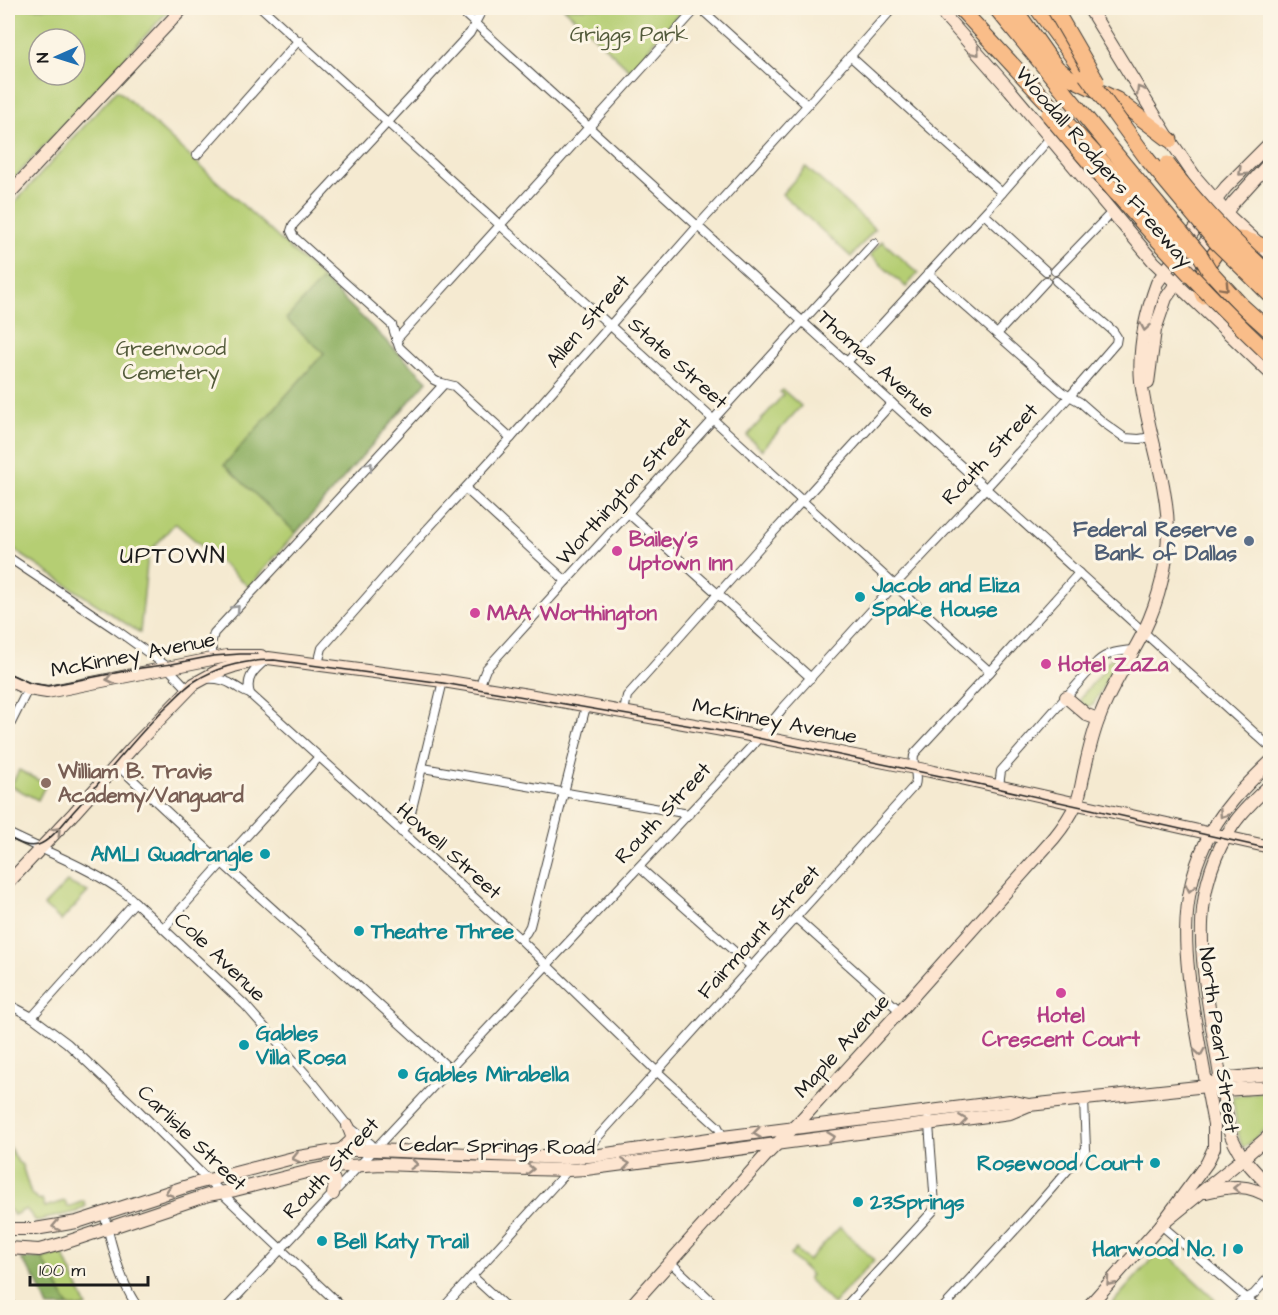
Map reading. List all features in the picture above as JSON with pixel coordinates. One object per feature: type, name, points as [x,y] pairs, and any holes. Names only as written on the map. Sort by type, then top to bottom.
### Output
[{"type":"highway","points":[[960,8],[1194,261],[1209,270]]},
{"type":"highway","points":[[996,8],[1200,255],[1209,270]]},
{"type":"highway","points":[[1014,8],[1047,55],[1069,78],[1117,100],[1170,140]]},
{"type":"highway","points":[[1037,8],[1148,160]]},
{"type":"highway","points":[[1054,8],[1090,71],[1148,160]]},
{"type":"highway","points":[[1026,80],[1049,115],[1114,193],[1270,356]]},
{"type":"highway","points":[[1139,146],[1167,164],[1267,282]]},
{"type":"highway","name":"Woodall Rodgers Freeway","points":[[1148,160],[1217,243],[1267,282]]},
{"type":"highway","points":[[1266,249],[1241,239],[1229,241],[1208,264],[1201,277],[1200,287],[1203,297],[1213,307],[1270,356]]},
{"type":"highway","name":"Woodall Rodgers Freeway","points":[[1209,270],[1241,305],[1270,331]]},
{"type":"highway","points":[[1193,299],[1213,307]]},
{"type":"main road","name":"Woodall Rodgers Freeway","points":[[938,8],[1134,238],[1176,283],[1270,373]]},
{"type":"main road","points":[[1089,8],[1186,163],[1226,213],[1266,249]]},
{"type":"main road","points":[[8,195],[177,10]]},
{"type":"main road","points":[[1165,272],[1215,201],[1270,143]]},
{"type":"main road","points":[[1146,405],[1155,330],[1166,298],[1226,213],[1270,162]]},
{"type":"main road","points":[[1134,238],[1150,243],[1164,240],[1191,207],[1194,199],[1194,186],[1186,163]]},
{"type":"main road","name":"Maple Avenue","points":[[629,1308],[900,1011],[1054,838],[1076,804],[1098,719],[1110,691],[1153,612],[1165,564],[1168,536],[1167,516],[1141,381],[1141,360],[1143,334],[1152,297],[1157,283],[1165,272]]},
{"type":"main road","name":"McKinney Avenue","points":[[8,680],[28,689],[41,692],[53,691],[213,658],[261,655],[268,658],[443,681],[760,737],[999,786],[1270,848]]},
{"type":"main road","name":"McKinney Avenue","points":[[188,689],[216,672],[268,658]]},
{"type":"main road","points":[[8,883],[188,689]]},
{"type":"main road","points":[[1066,697],[1087,715],[1098,719]]},
{"type":"main road","name":"North Pearl Street","points":[[1161,1225],[1207,1163],[1214,1148],[1214,1124],[1188,976],[1185,932],[1191,884],[1196,865],[1210,834],[1229,804],[1270,762]]},
{"type":"main road","name":"North Pearl Street","points":[[1270,785],[1231,827],[1213,865],[1205,890],[1202,910],[1206,987],[1229,1130],[1237,1149],[1270,1187]]},
{"type":"main road","name":"Cedar Springs Road","points":[[1221,1085],[1270,1074]]},
{"type":"main road","name":"Cedar Springs Road","points":[[8,1248],[39,1250],[183,1202],[331,1167],[405,1164],[568,1170],[777,1144],[928,1118],[1010,1101],[1029,1105],[1207,1086],[1270,1086]]},
{"type":"main road","points":[[824,1094],[822,1110],[830,1124]]},
{"type":"main road","name":"Cedar Springs Road","points":[[8,1229],[47,1228],[77,1221],[208,1180],[303,1156],[341,1150],[565,1158],[830,1124],[904,1121]]},
{"type":"main road","points":[[341,1150],[351,1141],[352,1136],[348,1126]]},
{"type":"main road","points":[[1087,1308],[1161,1225],[1270,1135]]},
{"type":"main road","points":[[309,1171],[331,1175],[335,1182],[333,1194]]},
{"type":"main road","points":[[1202,1193],[1220,1188],[1245,1187],[1261,1191],[1270,1198]]},
{"type":"street","name":"State Street","points":[[262,8],[990,672]]},
{"type":"street","name":"Thomas Avenue","points":[[458,8],[1270,747]]},
{"type":"street","points":[[486,8],[480,14],[470,33],[293,225],[291,231],[294,237],[392,325],[401,349],[434,380],[454,386],[511,438]]},
{"type":"street","points":[[396,340],[699,8],[807,105]]},
{"type":"street","name":"Allen Street","points":[[318,664],[322,648],[893,8]]},
{"type":"street","points":[[197,155],[299,40]]},
{"type":"street","points":[[850,56],[1002,193]]},
{"type":"street","points":[[847,362],[984,214],[1050,138]]},
{"type":"street","points":[[1046,281],[1044,276],[1112,212]]},
{"type":"street","points":[[984,214],[1058,277],[1056,281],[1050,283],[1046,281]]},
{"type":"street","name":"Worthington Street","points":[[479,687],[484,670],[874,243]]},
{"type":"street","points":[[928,273],[1062,392],[1080,402],[1104,423],[1125,438],[1152,437]]},
{"type":"street","points":[[997,334],[1046,281]]},
{"type":"street","name":"Routh Street","points":[[226,1308],[689,814],[1116,343],[1117,337],[1113,331],[1056,281]]},
{"type":"street","points":[[213,658],[211,644],[214,633],[444,384]]},
{"type":"street","points":[[624,712],[627,696],[892,403]]},
{"type":"street","points":[[466,489],[566,581]]},
{"type":"street","points":[[628,513],[812,678]]},
{"type":"street","points":[[8,557],[115,629],[166,667],[188,689]]},
{"type":"street","name":"Fairmount Street","points":[[442,1308],[915,785],[917,779],[913,757],[915,753],[1079,573]]},
{"type":"street","points":[[999,786],[1001,771],[1103,656],[1133,650]]},
{"type":"street","points":[[250,694],[249,680],[252,673],[268,658]]},
{"type":"street","name":"Howell Street","points":[[202,680],[228,681],[250,694],[548,965],[657,1072],[718,1127],[723,1137]]},
{"type":"street","points":[[401,832],[409,821],[443,681]]},
{"type":"street","points":[[8,729],[28,689]]},
{"type":"street","points":[[520,939],[530,926],[586,706]]},
{"type":"street","points":[[164,928],[319,758]]},
{"type":"street","points":[[117,765],[450,1069]]},
{"type":"street","points":[[423,768],[689,814]]},
{"type":"street","name":"Cole Avenue","points":[[8,833],[118,888],[135,902],[261,1021],[348,1126],[371,1144],[375,1150]]},
{"type":"street","points":[[639,867],[752,967]]},
{"type":"street","points":[[32,1017],[135,902]]},
{"type":"street","points":[[796,918],[900,1011]]},
{"type":"street","name":"Carlisle Street","points":[[8,1004],[32,1017],[74,1050],[343,1308]]},
{"type":"street","points":[[944,1308],[1086,1149],[1084,1100]]},
{"type":"street","points":[[844,1308],[933,1211],[935,1200],[928,1118]]},
{"type":"street","points":[[104,1213],[127,1288],[139,1308]]},
{"type":"street","points":[[1161,1225],[1258,1308]]},
{"type":"street","points":[[670,1262],[719,1308]]},
{"type":"street","points":[[472,1276],[507,1308]]},
{"type":"street","points":[[1235,1308],[1254,1294],[1270,1276]]},
{"type":"street","points":[[8,1302],[15,1308]]},
{"type":"green space","points":[[8,8],[170,9],[8,185]]},
{"type":"green space","name":"Griggs Park","points":[[564,8],[685,8],[654,41],[633,73]]},
{"type":"green space","name":"Greenwood Cemetery","points":[[117,90],[323,279],[427,381],[249,587],[175,523],[148,554],[140,633],[8,546],[8,210]]},
{"type":"green space","points":[[806,167],[875,229],[851,257],[782,194]]},
{"type":"green space","points":[[882,241],[918,273],[906,287],[870,255]]},
{"type":"green space","points":[[323,279],[427,381],[296,533],[224,465],[324,353],[286,319]]},
{"type":"green space","points":[[783,390],[801,406],[762,450],[747,436],[783,395],[780,392]]},
{"type":"green space","points":[[1112,658],[1115,664],[1093,705],[1086,707],[1081,703],[1080,698],[1105,669],[1103,666]]},
{"type":"green space","points":[[19,770],[46,784],[38,800],[11,786]]},
{"type":"green space","points":[[67,882],[88,892],[61,921],[44,906]]},
{"type":"green space","points":[[1270,1091],[1270,1125],[1245,1147],[1242,1146],[1232,1096]]},
{"type":"green space","points":[[8,1145],[22,1165],[31,1194],[42,1199],[45,1207],[65,1201],[68,1207],[84,1201],[86,1206],[76,1212],[36,1221],[26,1209],[14,1215],[8,1207]]},
{"type":"green space","points":[[840,1227],[874,1260],[833,1304],[808,1279],[811,1275],[790,1255],[796,1249],[808,1261]]},
{"type":"green space","points":[[1159,1251],[1164,1256],[1166,1254],[1215,1299],[1208,1307],[1109,1307]]},
{"type":"green space","points":[[62,1253],[87,1307],[54,1307],[29,1262]]},
{"type":"green space","points":[[42,1258],[69,1307],[48,1307],[37,1281],[21,1259]]},
{"type":"tram line","points":[[8,673],[30,683],[48,686],[213,656],[257,654]]},
{"type":"tram line","points":[[8,837],[30,846],[38,845],[48,839],[143,731],[191,683],[214,671],[233,665],[274,660],[443,683],[738,734],[974,783],[1270,849]]},
{"type":"place","name":"Federal Reserve Bank of Dallas","points":[[1249,541]]},
{"type":"place","name":"Bailey's Uptown Inn","points":[[617,551]]},
{"type":"place","name":"Jacob and Eliza Spake House","points":[[860,597]]},
{"type":"place","name":"MAA Worthington","points":[[475,613]]},
{"type":"place","name":"Hotel ZaZa","points":[[1046,664]]},
{"type":"place","name":"William B. Travis Academy/Vanguard","points":[[46,783]]},
{"type":"place","name":"AMLI Quadrangle","points":[[265,854]]},
{"type":"place","name":"Theatre Three","points":[[359,931]]},
{"type":"place","name":"Hotel Crescent Court","points":[[1061,993]]},
{"type":"place","name":"Gables Villa Rosa","points":[[244,1045]]},
{"type":"place","name":"Gables Mirabella","points":[[403,1074]]},
{"type":"place","name":"Rosewood Court","points":[[1155,1163]]},
{"type":"place","name":"23Springs","points":[[858,1202]]},
{"type":"place","name":"Bell Katy Trail","points":[[322,1241]]},
{"type":"place","name":"Harwood No. 1","points":[[1238,1249]]},
{"type":"district","name":"UPTOWN","points":[[173,556]]}]
